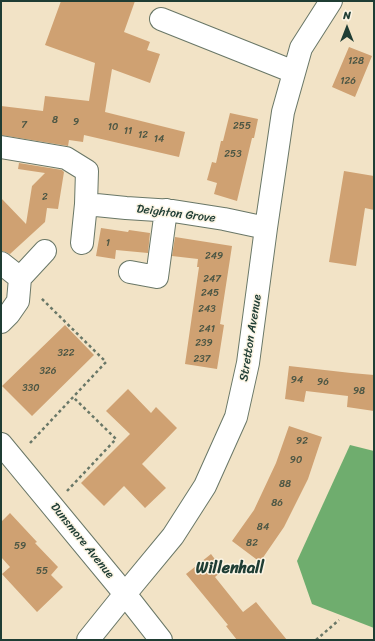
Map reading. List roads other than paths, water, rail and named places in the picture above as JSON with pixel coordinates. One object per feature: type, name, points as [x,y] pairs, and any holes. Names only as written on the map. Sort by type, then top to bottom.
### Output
[{"type":"street","name":"Stretton Avenue","points":[[88,640],[173,536],[205,486],[236,417],[248,363],[283,112],[301,48],[331,1]]},
{"type":"street","points":[[161,19],[294,72]]},
{"type":"street","points":[[1,147],[66,158],[87,171],[86,204],[82,243]]},
{"type":"street","name":"Deighton Grove","points":[[86,204],[166,210],[266,228]]},
{"type":"street","points":[[130,272],[157,277],[166,210]]},
{"type":"street","points":[[1,322],[18,301],[20,278],[45,251]]},
{"type":"street","points":[[1,263],[20,278]]},
{"type":"street","name":"Dunsmore Avenue","points":[[8,451],[161,640]]},
{"type":"district","name":"Willenhall","points":[[230,569]]}]
